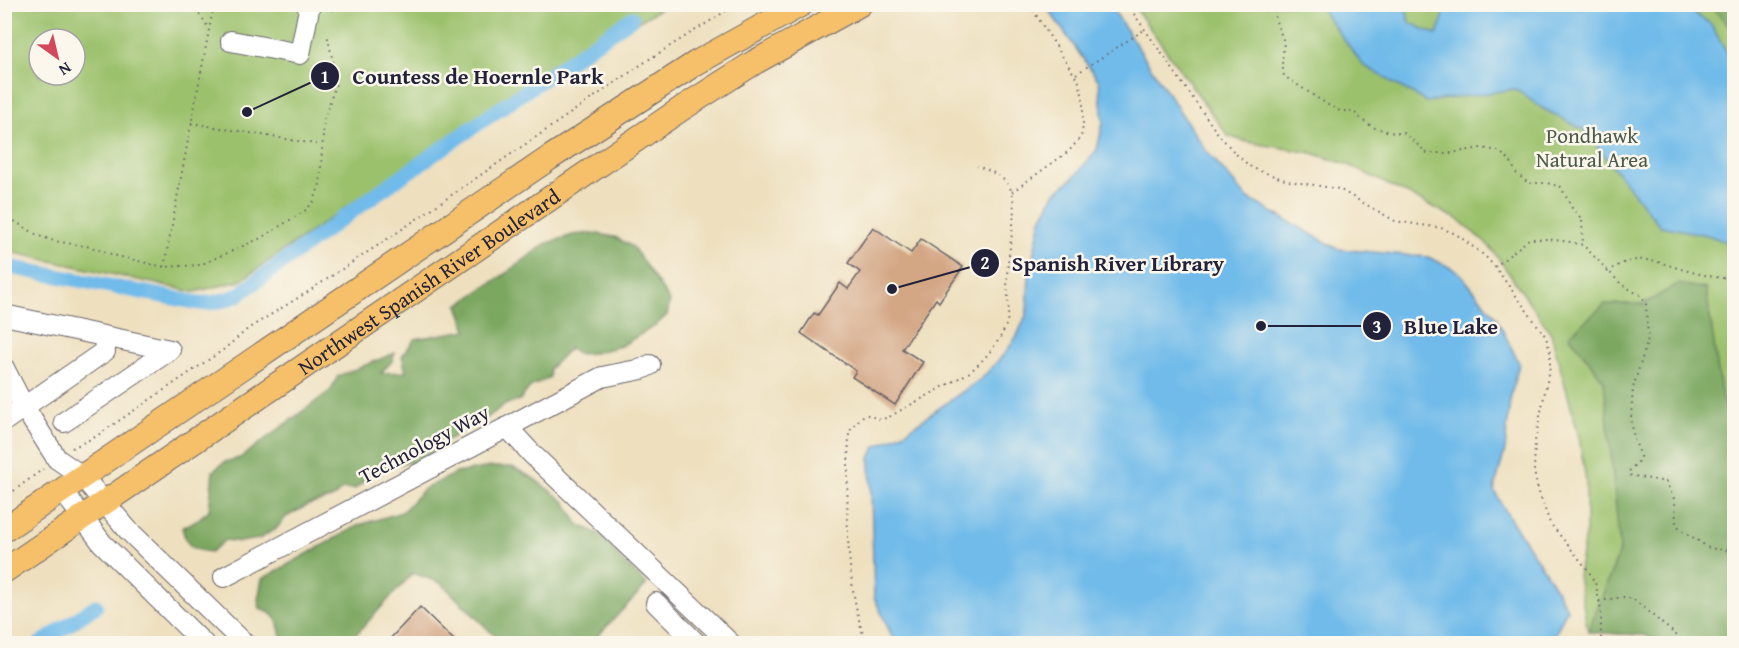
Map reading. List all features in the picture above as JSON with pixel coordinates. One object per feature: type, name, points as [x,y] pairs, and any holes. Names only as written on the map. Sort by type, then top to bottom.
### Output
[{"type":"main road","name":"Northwest Spanish River Boulevard","points":[[4,530],[497,192],[706,57],[802,4]]},
{"type":"main road","name":"Northwest Spanish River Boulevard","points":[[4,571],[722,82],[860,4]]},
{"type":"main road","points":[[706,57],[722,82]]},
{"type":"street","points":[[231,41],[300,54],[310,4]]},
{"type":"street","points":[[4,315],[170,350],[64,422]]},
{"type":"street","points":[[4,421],[105,351],[104,336]]},
{"type":"street","name":"Technology Way","points":[[224,577],[602,377],[642,369],[650,365]]},
{"type":"street","points":[[4,368],[24,407],[57,459],[82,476],[128,530],[245,644]]},
{"type":"street","points":[[508,428],[532,454],[731,644]]},
{"type":"street","points":[[62,490],[109,551],[204,644]]},
{"type":"street","points":[[656,603],[697,644]]},
{"type":"path","points":[[193,4],[209,29]]},
{"type":"path","points":[[164,267],[214,4]]},
{"type":"path","points":[[332,11],[334,4]]},
{"type":"path","points":[[4,498],[82,442],[95,436],[223,350],[249,328],[373,249],[648,60],[737,4]]},
{"type":"path","points":[[1012,192],[1058,160],[1080,137],[1083,122],[1083,98],[1076,75],[1029,4]]},
{"type":"path","points":[[1127,4],[1218,134],[1252,168],[1288,181],[1339,189],[1395,221],[1441,228],[1456,234],[1485,255],[1495,267],[1546,337],[1550,352],[1550,367],[1535,441],[1534,471],[1550,523],[1588,570],[1596,585],[1601,611],[1601,644]]},
{"type":"path","points":[[1275,4],[1275,19],[1284,42],[1282,56],[1284,76],[1328,105],[1340,111],[1353,111],[1375,128],[1404,133],[1427,153],[1452,153],[1481,148],[1498,151],[1510,160],[1516,173],[1528,183],[1547,183],[1561,187],[1573,210],[1582,219],[1583,245]]},
{"type":"path","points":[[1076,75],[1144,30]]},
{"type":"path","points":[[4,215],[39,236],[54,241],[91,247],[117,256],[164,267],[200,265],[261,238],[306,210],[314,201],[320,184],[324,119],[336,81],[327,34]]},
{"type":"path","points":[[191,123],[321,145]]},
{"type":"path","points":[[866,644],[853,596],[846,521],[849,433],[865,414],[878,419],[893,416],[970,372],[980,363],[1001,335],[1008,316],[1009,297],[1006,281],[1013,224],[1012,192],[1004,179],[977,166]]},
{"type":"path","points":[[1495,267],[1529,239],[1547,238],[1583,245],[1622,285],[1642,296],[1646,304],[1648,339],[1633,388],[1631,417],[1640,460],[1630,470],[1629,475],[1666,482],[1675,501],[1676,523],[1680,530],[1709,548],[1726,550],[1734,558]]},
{"type":"path","points":[[1607,272],[1629,260],[1646,259],[1692,272],[1734,279]]},
{"type":"path","points":[[1599,601],[1623,597],[1633,599],[1687,644]]},
{"type":"green space","points":[[5,5],[666,5],[430,149],[240,281],[194,292],[5,251]]},
{"type":"green space","name":"Pondhawk Natural Area","points":[[1133,5],[1734,5],[1734,643],[1669,643],[1643,635],[1588,632],[1578,576],[1586,530],[1586,481],[1579,437],[1551,333],[1491,248],[1459,220],[1349,165],[1312,153],[1247,142],[1228,136]]},
{"type":"green space","points":[[1710,5],[1734,5],[1734,31]]},
{"type":"green space","points":[[592,233],[615,237],[633,247],[670,301],[667,315],[655,326],[621,346],[578,354],[570,348],[549,369],[550,377],[530,387],[520,400],[504,405],[487,418],[468,424],[417,462],[398,464],[371,475],[355,489],[342,489],[333,498],[308,505],[286,517],[277,528],[259,539],[240,542],[225,540],[211,552],[199,550],[188,543],[182,528],[209,510],[213,471],[225,462],[240,458],[331,390],[338,376],[395,353],[392,361],[381,373],[406,372],[402,356],[415,339],[467,330],[458,305],[545,244],[573,235]]},
{"type":"green space","points":[[1678,284],[1706,289],[1722,399],[1734,422],[1734,643],[1669,643],[1643,635],[1588,632],[1620,550],[1604,381],[1569,335],[1605,304],[1644,304]]},
{"type":"green space","points":[[490,467],[512,467],[533,478],[565,502],[578,524],[601,535],[623,562],[647,584],[591,643],[502,643],[441,583],[413,573],[348,643],[282,643],[275,618],[260,608],[258,600],[262,579],[359,525],[402,512],[424,489],[456,473]]},
{"type":"water","points":[[1045,5],[1110,5],[1204,148],[1247,198],[1338,249],[1428,257],[1458,271],[1496,317],[1519,363],[1510,400],[1505,450],[1494,490],[1567,609],[1551,643],[895,643],[874,597],[870,458],[875,447],[905,432],[982,378],[1006,352],[1017,336],[1027,313],[1029,275],[1041,219],[1055,193],[1074,177],[1097,150],[1103,122],[1099,81]]},
{"type":"water","points":[[1318,5],[1405,5],[1410,23],[1437,35],[1447,5],[1606,5],[1610,7],[1683,6],[1711,24],[1734,67],[1734,245],[1707,235],[1660,226],[1584,130],[1542,108],[1515,89],[1426,102],[1363,65]]},
{"type":"building","points":[[873,227],[911,253],[921,239],[963,267],[939,302],[936,299],[902,349],[923,362],[895,405],[852,377],[856,371],[801,333],[814,313],[818,315],[840,283],[848,289],[860,272],[848,263]]},
{"type":"building","points":[[420,607],[458,644],[385,644]]},
{"type":"waterway","points":[[4,266],[199,303],[233,297],[376,194],[632,18]]},
{"type":"waterway","points":[[40,644],[96,606]]},
{"type":"place","name":"Countess de Hoernle Park","points":[[247,112]]},
{"type":"place","name":"Spanish River Library","points":[[892,289]]},
{"type":"place","name":"Blue Lake","points":[[1261,326]]}]
